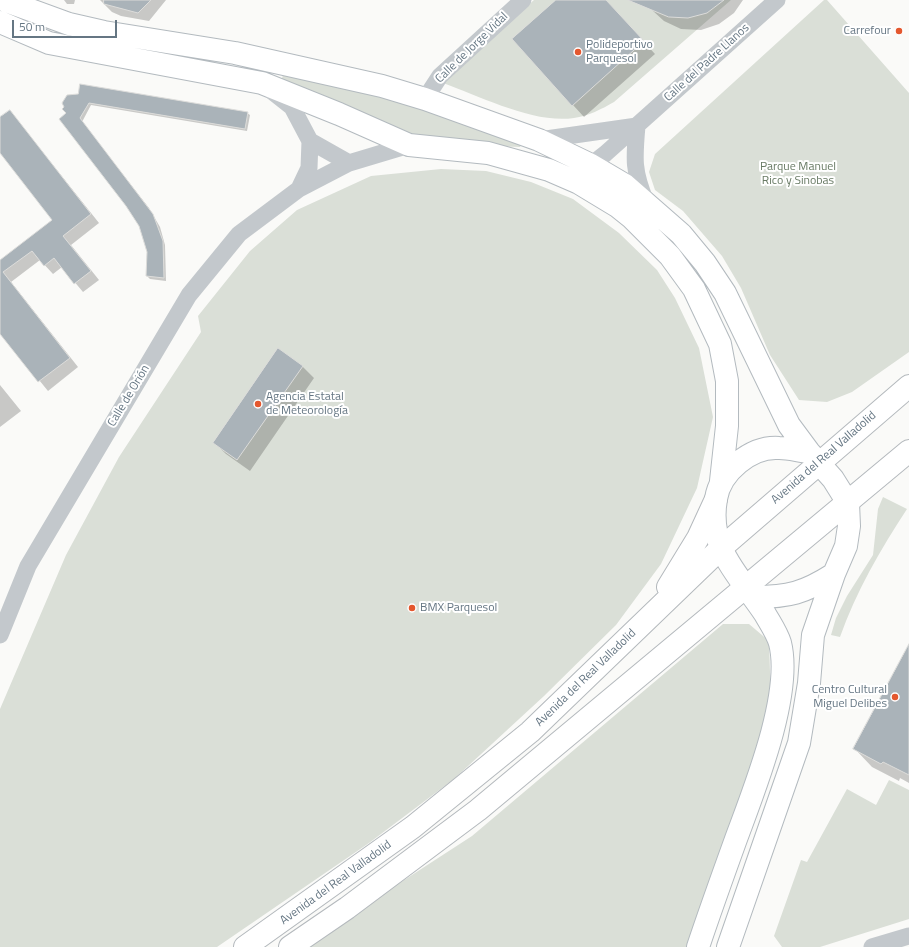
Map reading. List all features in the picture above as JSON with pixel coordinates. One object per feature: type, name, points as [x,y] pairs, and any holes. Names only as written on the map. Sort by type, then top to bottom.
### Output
[{"type":"main road","points":[[4,0],[76,26],[297,66],[382,86],[425,99],[539,140],[625,185],[681,234],[705,263],[725,293],[789,425],[833,479],[848,503],[849,526],[846,546],[834,574],[813,635],[809,683],[799,743],[728,947]]},
{"type":"main road","points":[[0,22],[49,43],[262,83],[339,114],[409,145],[488,153],[549,170],[579,183],[632,218],[670,256],[694,289],[720,344],[727,381],[727,426],[715,522],[720,549],[731,569],[772,624],[780,643],[782,674],[774,725],[759,775],[698,947]]},
{"type":"main road","name":"Avenida del Real Valladolid","points":[[245,947],[325,891],[463,788],[530,732],[814,457],[909,386]]},
{"type":"main road","points":[[649,618],[698,538],[718,490],[741,461],[756,452],[778,448],[814,457]]},
{"type":"main road","name":"Avenida del Real Valladolid","points":[[290,947],[347,908],[478,810],[749,592],[848,503],[909,451]]},
{"type":"main road","points":[[749,592],[778,597],[794,594],[813,587],[834,574]]},
{"type":"street","name":"Calle de Jorge Vidal","points":[[425,99],[440,76],[522,0]]},
{"type":"street","name":"Calle del Padre Llanos","points":[[488,153],[524,153],[578,172],[591,166],[777,0]]},
{"type":"street","points":[[262,83],[292,107],[310,141],[349,163]]},
{"type":"street","points":[[539,140],[637,126],[634,158],[638,182],[646,203]]},
{"type":"street","name":"Calle de Orión","points":[[299,189],[309,168],[310,141]]},
{"type":"street","name":"Calle de Orión","points":[[0,635],[28,566],[188,295],[239,234],[299,189],[349,163],[409,145]]},
{"type":"street","points":[[591,166],[595,183],[602,197]]},
{"type":"street","points":[[872,947],[909,936]]},
{"type":"green space","points":[[534,0],[731,0],[614,102],[600,110],[584,116],[558,119],[542,117],[508,108],[443,83],[443,81]]},
{"type":"green space","name":"Parque Manuel Rico y Sinobas","points":[[824,0],[827,0],[909,93],[909,352],[852,392],[827,402],[799,400],[770,355],[741,288],[722,256],[683,211],[655,190],[649,172],[655,154]]},
{"type":"green space","points":[[284,71],[363,88],[523,142],[520,147],[462,145],[429,141],[281,82]]},
{"type":"green space","points":[[441,169],[486,171],[531,182],[573,199],[619,233],[657,270],[675,298],[699,348],[713,417],[697,488],[661,564],[616,625],[544,696],[454,779],[369,843],[217,947],[0,947],[0,709],[66,555],[119,457],[201,332],[198,316],[250,251],[297,210],[371,176]]},
{"type":"green space","points":[[883,497],[907,509],[869,572],[853,604],[840,637],[831,635],[836,618],[847,596],[873,555],[878,509]]},
{"type":"green space","points":[[723,624],[749,624],[769,641],[772,733],[691,947],[301,947],[472,836]]},
{"type":"green space","points":[[889,780],[909,790],[909,919],[820,947],[782,947],[774,936],[801,860],[807,862],[847,789],[876,805]]},
{"type":"building","points":[[104,0],[151,0],[138,13],[104,4]]},
{"type":"building","name":"Polideportivo Parquesol","points":[[556,0],[606,0],[644,41],[572,106],[512,39]]},
{"type":"building","points":[[628,0],[724,0],[707,13],[688,18],[669,17]]},
{"type":"building","points":[[80,84],[248,112],[245,129],[89,103],[80,118],[153,214],[163,241],[164,278],[146,276],[147,252],[139,226],[126,206],[59,119],[66,113],[62,109],[64,107],[62,103],[67,95],[78,94]]},
{"type":"building","points":[[10,110],[91,214],[63,236],[91,271],[74,284],[54,258],[44,266],[32,251],[3,272],[70,358],[38,382],[0,334],[0,260],[52,220],[0,153],[0,117]]},
{"type":"building","name":"Agencia Estatal de Meteorología","points":[[278,348],[303,366],[237,460],[213,443]]},
{"type":"building","name":"Centro Cultural Miguel Delibes","points":[[909,644],[909,775],[883,762],[881,764],[853,749]]},
{"type":"place","name":"Carrefour","points":[[899,31]]},
{"type":"place","name":"Polideportivo Parquesol","points":[[578,52]]},
{"type":"place","name":"Agencia Estatal de Meteorología","points":[[258,404]]},
{"type":"place","name":"BMX Parquesol","points":[[412,608]]},
{"type":"place","name":"Centro Cultural Miguel Delibes","points":[[895,697]]}]
